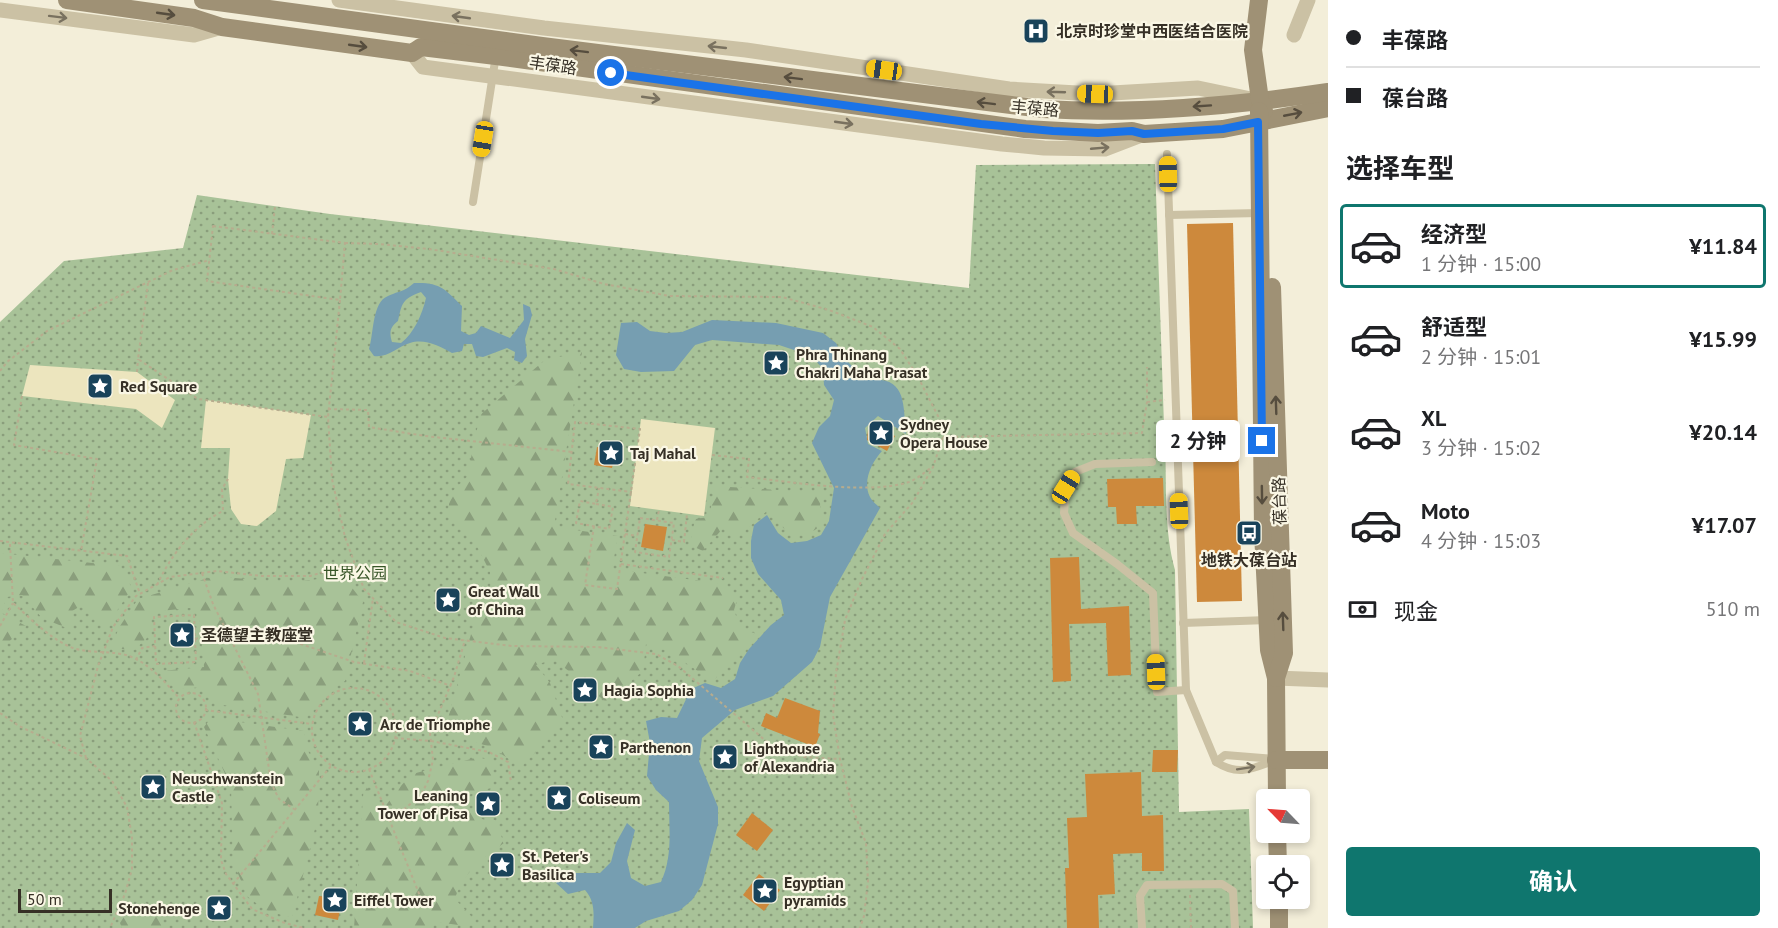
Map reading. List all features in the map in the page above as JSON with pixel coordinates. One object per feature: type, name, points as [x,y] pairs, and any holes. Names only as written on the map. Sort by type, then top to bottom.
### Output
[{"type":"main road","name":"丰葆路","points":[[67,0],[194,18],[222,27],[412,53],[421,47],[499,39],[992,125],[1098,133],[1132,131],[1144,134],[1223,129],[1328,108]]},
{"type":"main road","name":"丰葆路","points":[[204,0],[1043,109],[1118,112],[1328,92]]},
{"type":"main road","name":"葆台路","points":[[1259,0],[1252,50],[1263,121],[1284,653],[1276,678]]},
{"type":"main road","name":"葆台路","points":[[1263,121],[1259,213],[1263,533],[1269,650],[1276,678],[1277,789]]},
{"type":"main road","points":[[1276,760],[1328,760]]},
{"type":"main road","points":[[1279,909],[1279,928]]},
{"type":"street","points":[[339,0],[499,39]]},
{"type":"street","points":[[1294,35],[1308,0]]},
{"type":"street","points":[[0,10],[194,35],[222,27]]},
{"type":"street","points":[[412,53],[423,67],[1002,144],[1044,148],[1105,149],[1144,134]]},
{"type":"street","points":[[1276,678],[1328,680]]},
{"type":"lane","points":[[473,202],[499,39]]},
{"type":"lane","points":[[1167,154],[1186,690],[1216,762],[1227,769],[1245,771],[1276,760]]},
{"type":"lane","points":[[1169,215],[1259,213]]},
{"type":"lane","points":[[1152,462],[1095,464],[1075,472],[1066,487],[1064,513],[1073,533],[1153,593],[1157,692],[1186,690]]},
{"type":"lane","points":[[1183,623],[1268,620]]},
{"type":"lane","points":[[1216,762],[1226,755],[1276,760]]},
{"type":"lane","points":[[1142,928],[1140,896],[1147,885],[1189,884],[1222,884],[1233,891],[1235,928]]},
{"type":"path","points":[[272,234],[275,206]]},
{"type":"path","points":[[340,300],[207,281],[213,226],[345,243],[429,249],[554,269],[604,284],[670,296],[782,297],[829,310],[873,327],[900,350],[918,377],[939,418],[943,437],[933,467],[913,502],[885,534],[862,579],[845,620],[836,673],[833,715],[840,759],[852,807],[866,843],[868,880],[864,916],[860,928]]},
{"type":"path","points":[[345,243],[328,417],[332,478],[345,537],[364,589],[396,622],[445,638],[512,646],[598,647],[656,654],[678,666],[773,747],[804,758],[840,759]]},
{"type":"path","points":[[0,371],[7,362],[47,331],[173,270],[210,260]]},
{"type":"path","points":[[137,372],[147,283]]},
{"type":"path","points":[[138,359],[198,399],[328,417]]},
{"type":"path","points":[[943,437],[1142,432],[1147,402],[1147,367]]},
{"type":"path","points":[[22,396],[14,445],[97,459],[81,551]]},
{"type":"path","points":[[1147,402],[1175,399]]},
{"type":"path","points":[[328,409],[368,410],[369,427],[424,436],[572,452]]},
{"type":"path","points":[[594,526],[585,585],[617,589],[626,534],[632,492],[640,429],[575,422],[568,484],[632,492]]},
{"type":"path","points":[[712,455],[749,459],[747,477],[824,485],[882,487],[910,481],[933,467]]},
{"type":"path","points":[[157,585],[168,562],[187,540],[208,519],[223,511],[222,489],[228,479]]},
{"type":"path","points":[[596,504],[598,488]]},
{"type":"path","points":[[580,501],[596,504],[613,507],[609,529],[576,523],[580,501]]},
{"type":"path","points":[[657,520],[659,510]]},
{"type":"path","points":[[672,540],[684,542],[687,514]]},
{"type":"path","points":[[640,518],[674,523],[669,557],[635,552],[638,536],[640,518]]},
{"type":"path","points":[[626,534],[638,536]]},
{"type":"path","points":[[0,541],[10,544],[127,556],[140,594]]},
{"type":"path","points":[[0,626],[13,603],[10,544]]},
{"type":"path","points":[[86,758],[80,736],[104,652],[113,627],[136,596],[170,577],[217,571],[262,576],[310,576],[354,563]]},
{"type":"path","points":[[621,564],[723,578]]},
{"type":"path","points":[[202,573],[213,604],[258,694],[271,783],[279,799],[294,809]]},
{"type":"path","points":[[364,663],[373,598]]},
{"type":"path","points":[[13,603],[43,630],[74,648],[129,656],[136,660],[166,684],[179,698]]},
{"type":"path","points":[[194,615],[195,639],[196,662],[156,664],[154,617],[194,615]]},
{"type":"path","points":[[195,639],[226,630],[283,638],[354,662],[410,671],[451,686]]},
{"type":"path","points":[[390,821],[421,795],[428,781],[432,760],[430,733],[451,686],[465,640]]},
{"type":"path","points":[[136,660],[142,648],[155,646]]},
{"type":"path","points":[[356,688],[369,691],[382,699],[391,710],[395,723],[395,738],[390,751],[381,762],[369,769],[350,772],[331,766],[321,756],[314,745],[313,724],[319,706],[328,696],[341,690],[356,688]]},
{"type":"path","points":[[188,693],[198,695],[205,702],[203,717],[195,723],[185,722],[178,716],[176,707],[179,698],[188,693]]},
{"type":"path","points":[[205,710],[313,724]]},
{"type":"path","points":[[0,713],[19,726],[86,758],[112,781],[127,807],[132,837],[132,869],[125,894],[110,928]]},
{"type":"path","points":[[195,723],[222,803],[221,860],[226,874],[252,909],[303,928]]},
{"type":"path","points":[[395,738],[431,741],[489,752],[508,762],[511,782]]},
{"type":"path","points":[[233,884],[331,766]]},
{"type":"path","points":[[369,769],[424,906]]},
{"type":"path","points":[[1189,884],[1191,928]]},
{"type":"green space","name":"世界公园","points":[[1155,164],[1167,517],[1175,570],[1179,812],[1249,809],[1253,928],[0,928],[0,322],[64,261],[183,248],[197,195],[330,214],[969,288],[976,165]]},
{"type":"green space","points":[[582,352],[554,527],[618,536],[612,569],[724,584],[738,596],[734,610],[741,630],[755,633],[715,679],[702,674],[668,651],[646,644],[643,671],[606,702],[554,659],[536,665],[550,683],[564,723],[521,767],[491,747],[444,733],[479,597],[491,602],[490,572],[471,534],[447,516],[451,493],[467,477],[480,415],[545,360]]},
{"type":"green space","points":[[715,486],[822,493],[820,505],[823,522],[808,534],[793,534],[785,530],[768,510],[739,536],[724,527],[703,551],[690,545],[695,519],[709,517]]},
{"type":"green space","points":[[0,553],[120,566],[132,588],[107,626],[82,605],[69,613],[74,631],[42,618],[22,595],[7,597],[1,613],[26,626],[0,650]]},
{"type":"green space","points":[[215,576],[286,583],[343,576],[363,602],[345,681],[323,695],[306,718],[217,704],[203,687],[180,689],[161,671],[204,667],[198,607],[152,612],[147,638],[134,650],[110,648],[120,626],[138,599]]},
{"type":"green space","points":[[211,718],[304,731],[308,751],[319,770],[318,817],[292,918],[265,910],[248,897],[233,862],[231,787],[204,727]]},
{"type":"green space","points":[[479,757],[493,762],[491,788],[468,795],[467,808],[479,818],[495,820],[504,843],[468,873],[459,889],[455,899],[471,916],[466,926],[436,922],[431,928],[354,928],[364,783],[382,811],[412,774]]},
{"type":"green space","points":[[131,906],[158,913],[166,928],[122,928],[120,923]]},
{"type":"shaded area","points":[[30,365],[137,372],[175,400],[162,428],[136,409],[22,396]]},
{"type":"shaded area","points":[[206,400],[311,415],[303,458],[286,459],[276,511],[257,526],[241,524],[231,509],[228,479],[230,448],[201,448]]},
{"type":"shaded area","points":[[641,419],[715,428],[704,516],[630,506]]},
{"type":"water","points":[[414,283],[436,285],[462,306],[461,331],[469,335],[476,333],[481,326],[510,338],[524,320],[523,304],[530,307],[532,315],[525,339],[527,356],[522,363],[514,360],[515,352],[507,348],[483,357],[476,356],[472,344],[464,344],[462,351],[452,353],[437,345],[421,341],[410,343],[388,354],[374,356],[369,349],[379,305],[383,299]],"holes":[[[421,292],[426,298],[414,329],[401,343],[392,342],[391,330],[398,321],[404,302]]]},
{"type":"water","points":[[712,320],[776,323],[823,333],[836,343],[844,358],[866,380],[889,382],[896,387],[903,402],[906,434],[878,416],[865,428],[868,444],[882,451],[872,466],[867,485],[870,497],[880,508],[830,597],[820,647],[812,662],[773,696],[735,710],[702,738],[699,761],[718,807],[718,824],[702,885],[692,900],[679,911],[646,921],[635,928],[593,928],[592,903],[585,890],[568,894],[556,883],[568,873],[600,873],[611,862],[616,843],[627,823],[635,830],[627,861],[631,878],[645,886],[661,882],[665,872],[670,842],[669,802],[656,790],[647,776],[650,743],[646,721],[661,717],[677,718],[691,689],[705,683],[721,688],[735,679],[740,663],[749,649],[771,625],[784,615],[781,600],[758,574],[751,558],[754,525],[767,515],[778,533],[791,543],[807,541],[821,535],[829,521],[834,488],[812,443],[819,427],[830,416],[834,400],[824,385],[823,369],[812,356],[779,345],[712,340],[695,345],[674,371],[641,372],[624,369],[616,355],[621,323],[637,322],[650,331],[666,333],[682,332]]},
{"type":"building","points":[[1233,223],[1242,601],[1197,602],[1187,224]]},
{"type":"building","points":[[873,425],[895,436],[887,451],[867,440],[868,430]]},
{"type":"building","points":[[597,447],[616,450],[612,468],[594,465]]},
{"type":"building","points":[[1163,478],[1164,506],[1136,506],[1137,524],[1117,524],[1116,507],[1108,507],[1107,479]]},
{"type":"building","points":[[645,524],[667,527],[663,551],[641,547]]},
{"type":"building","points":[[1079,557],[1081,609],[1129,606],[1131,675],[1108,676],[1106,623],[1069,624],[1071,681],[1053,682],[1050,558]]},
{"type":"building","points":[[785,698],[820,711],[818,733],[820,734],[815,747],[761,726],[766,713],[777,718]]},
{"type":"building","points":[[1153,750],[1178,750],[1177,772],[1152,772]]},
{"type":"building","points":[[1141,772],[1142,816],[1163,815],[1164,871],[1142,871],[1142,853],[1113,854],[1115,894],[1098,895],[1099,928],[1067,928],[1065,868],[1069,868],[1067,818],[1087,817],[1085,774]]},
{"type":"building","points":[[752,813],[773,830],[757,851],[736,835]]},
{"type":"building","points":[[759,874],[780,890],[764,911],[743,895]]},
{"type":"building","points":[[319,896],[342,900],[338,920],[315,915]]},
{"type":"place","name":"北京时珍堂中西医结合医院","points":[[1036,31]]},
{"type":"place","name":"Phra Thinang Chakri Maha Prasat","points":[[776,363]]},
{"type":"place","name":"Red Square","points":[[100,386]]},
{"type":"place","name":"Sydney Opera House","points":[[881,433]]},
{"type":"place","name":"Taj Mahal","points":[[611,453]]},
{"type":"place","name":"地铁大葆台站","points":[[1249,533]]},
{"type":"place","name":"Great Wall of China","points":[[448,600]]},
{"type":"place","name":"圣德望主教座堂","points":[[182,635]]},
{"type":"place","name":"Hagia Sophia","points":[[585,690]]},
{"type":"place","name":"Arc de Triomphe","points":[[360,724]]},
{"type":"place","name":"Parthenon","points":[[601,747]]},
{"type":"place","name":"Lighthouse of Alexandria","points":[[725,757]]},
{"type":"place","name":"Neuschwanstein Castle","points":[[153,787]]},
{"type":"place","name":"Coliseum","points":[[559,798]]},
{"type":"place","name":"Leaning Tower of Pisa","points":[[488,804]]},
{"type":"place","name":"St. Peter's Basilica","points":[[502,865]]},
{"type":"place","name":"Egyptian pyramids","points":[[765,891]]},
{"type":"place","name":"Eiffel Tower","points":[[335,900]]},
{"type":"place","name":"Stonehenge","points":[[219,908]]},
{"type":"route","points":[[611,73],[1025,129],[1098,133],[1132,131],[1144,134],[1223,129],[1258,122],[1262,441]]}]
